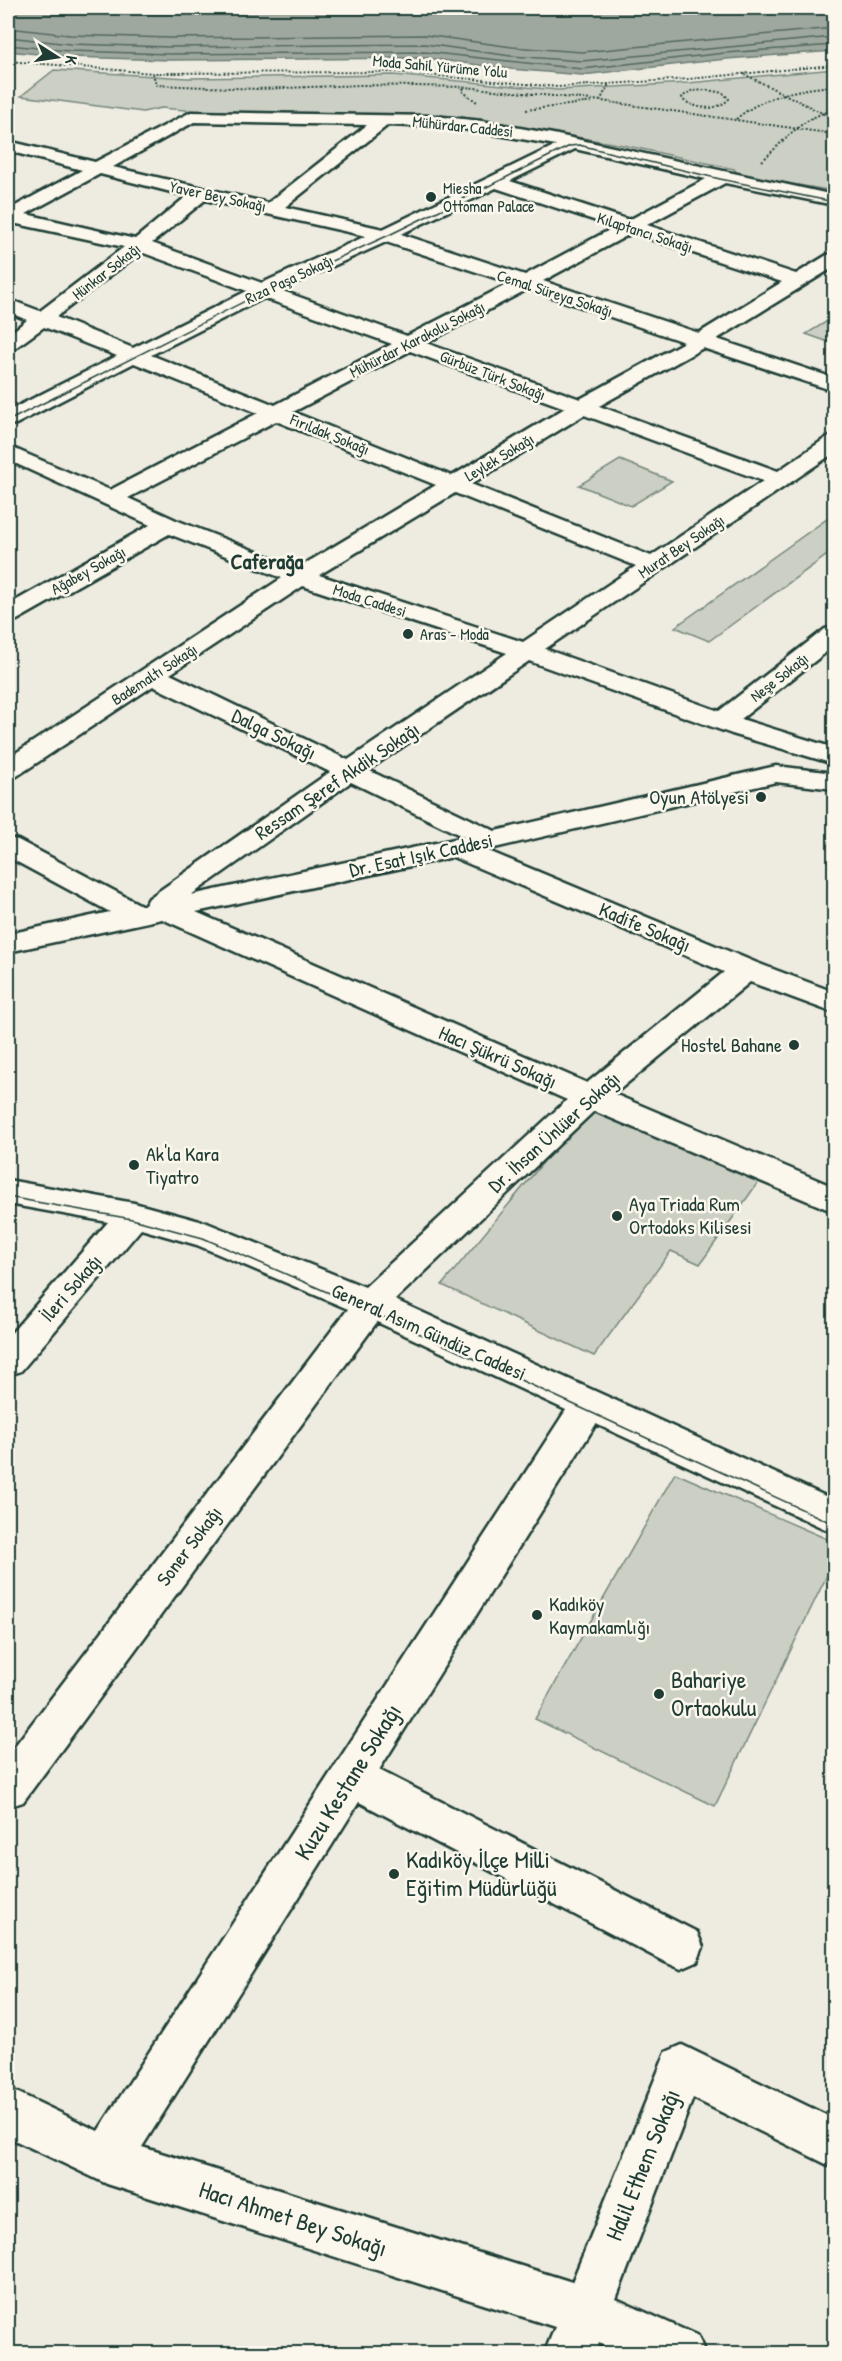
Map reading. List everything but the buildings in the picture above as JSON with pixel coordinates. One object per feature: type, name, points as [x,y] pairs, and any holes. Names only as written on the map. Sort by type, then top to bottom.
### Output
[{"type":"street","name":"Mühürdar Caddesi","points":[[8,216],[191,117],[384,120],[472,124],[573,143],[834,205]]},
{"type":"street","name":"Yaver Bey Sokağı","points":[[8,146],[201,194],[273,208],[384,120]]},
{"type":"street","name":"Rıza Paşa Sokağı","points":[[8,419],[264,290],[385,235],[573,143]]},
{"type":"street","name":"Mühürdar Caddesi","points":[[719,179],[834,200]]},
{"type":"street","name":"Mühürdar Karakolu Sokağı","points":[[110,499],[525,283],[719,179]]},
{"type":"street","name":"Kılaptancı Sokağı","points":[[492,182],[797,281]]},
{"type":"street","name":"Hünkar Sokağı","points":[[8,344],[43,320],[201,194]]},
{"type":"street","name":"Cemal Süreya Sokağı","points":[[273,208],[385,235],[834,385]]},
{"type":"street","name":"Gürbüz Türk Sokağı","points":[[8,216],[139,245],[779,479]]},
{"type":"street","name":"Leylek Sokağı","points":[[300,577],[580,408],[700,341],[834,260]]},
{"type":"street","name":"Fırıldak Sokağı","points":[[8,305],[455,483],[653,565]]},
{"type":"street","name":"Murat Bey Sokağı","points":[[529,652],[779,479],[833,446]]},
{"type":"street","name":"Moda Caddesi","points":[[8,452],[168,525],[300,577],[529,652],[732,724],[834,756]]},
{"type":"street","name":"Ağabey Sokağı","points":[[8,615],[168,525]]},
{"type":"street","name":"Bademaltı Sokağı","points":[[8,770],[300,577]]},
{"type":"street","name":"Neşe Sokağı","points":[[732,724],[834,634]]},
{"type":"street","name":"Ressam Şeref Akdik Sokağı","points":[[150,912],[349,771],[529,652]]},
{"type":"street","name":"Dalga Sokağı","points":[[153,676],[492,840]]},
{"type":"street","name":"Moda Caddesi","points":[[732,724],[834,776]]},
{"type":"street","name":"Dr. Esat Işık Caddesi","points":[[8,943],[457,848],[776,774],[834,781]]},
{"type":"street","name":"Hacı Şükrü Sokağı","points":[[8,846],[150,912],[834,1200]]},
{"type":"street","name":"Kadife Sokağı","points":[[457,848],[746,970],[834,1003]]},
{"type":"street","name":"Dr. İhsan Ünlüer Sokağı","points":[[371,1304],[590,1097],[746,970]]},
{"type":"street","name":"General Asım Gündüz Caddesi","points":[[8,1192],[134,1215],[207,1234],[371,1304],[834,1517]]},
{"type":"street","name":"İleri Sokağı","points":[[8,1361],[134,1215]]},
{"type":"street","name":"Soner Sokağı","points":[[8,1788],[371,1304]]},
{"type":"street","name":"Kuzu Kestane Sokağı","points":[[107,2160],[589,1404]]},
{"type":"street","points":[[352,1777],[681,1947]]},
{"type":"street","name":"Halil Ethem Sokağı","points":[[577,2332],[682,2068],[834,2145]]},
{"type":"street","name":"Hacı Ahmet Bey Sokağı","points":[[8,2112],[107,2160],[577,2332],[680,2354]]},
{"type":"path","name":"Moda Sahil Yürüme Yolu","points":[[8,61],[153,74],[387,72],[549,87],[690,80],[834,65]]},
{"type":"path","points":[[153,74],[156,85],[258,89],[362,85],[465,87],[602,101],[834,134]]},
{"type":"path","points":[[743,74],[834,119]]},
{"type":"path","points":[[602,101],[609,84]]},
{"type":"path","points":[[735,120],[750,105],[781,93],[834,86]]},
{"type":"path","points":[[297,97],[300,87]]},
{"type":"path","points":[[462,91],[465,87]]},
{"type":"path","points":[[706,90],[723,93],[729,99],[722,105],[696,106],[685,102],[683,95],[691,91],[706,90]]},
{"type":"path","points":[[535,108],[602,101]]},
{"type":"path","points":[[693,114],[696,106]]},
{"type":"path","points":[[782,144],[802,120],[819,112],[834,110]]},
{"type":"shaded area","points":[[834,69],[834,191],[744,176],[738,174],[734,169],[623,145],[461,117],[221,113],[161,108],[143,112],[21,96],[54,70],[188,78],[393,75],[558,90],[688,83]]},
{"type":"shaded area","points":[[834,317],[834,344],[806,334]]},
{"type":"shaded area","points":[[620,460],[672,481],[631,506],[579,485]]},
{"type":"shaded area","points":[[834,514],[834,550],[709,641],[675,627]]},
{"type":"shaded area","name":"Aya Triada Rum Ortodoks Kilisesi","points":[[588,1108],[759,1181],[700,1264],[671,1251],[594,1356],[442,1285]]},
{"type":"shaded area","points":[[675,1473],[834,1542],[834,1561],[715,1806],[535,1719]]},
{"type":"water","points":[[8,8],[834,8],[834,51],[726,59],[582,75],[425,58],[170,60],[69,57],[8,51]]},
{"type":"tram line","points":[[8,421],[265,291],[387,236],[570,146],[579,145],[720,179],[834,202]]},
{"type":"tram line","points":[[8,1197],[132,1219],[203,1238],[357,1305],[834,1524]]},
{"type":"place","name":"Miesha Ottoman Palace","points":[[431,197]]},
{"type":"place","name":"Aras - Moda","points":[[408,634]]},
{"type":"place","name":"Oyun Atölyesi","points":[[761,797]]},
{"type":"place","name":"Hostel Bahane","points":[[794,1045]]},
{"type":"place","name":"Ak'la Kara Tiyatro","points":[[134,1165]]},
{"type":"place","name":"Aya Triada Rum Ortodoks Kilisesi","points":[[617,1216]]},
{"type":"place","name":"Kadıköy Kaymakamlığı","points":[[537,1615]]},
{"type":"place","name":"Bahariye Ortaokulu","points":[[659,1694]]},
{"type":"place","name":"Kadıköy İlçe Milli Eğitim Müdürlüğü","points":[[394,1874]]},
{"type":"district","name":"Caferağa","points":[[267,561]]}]
